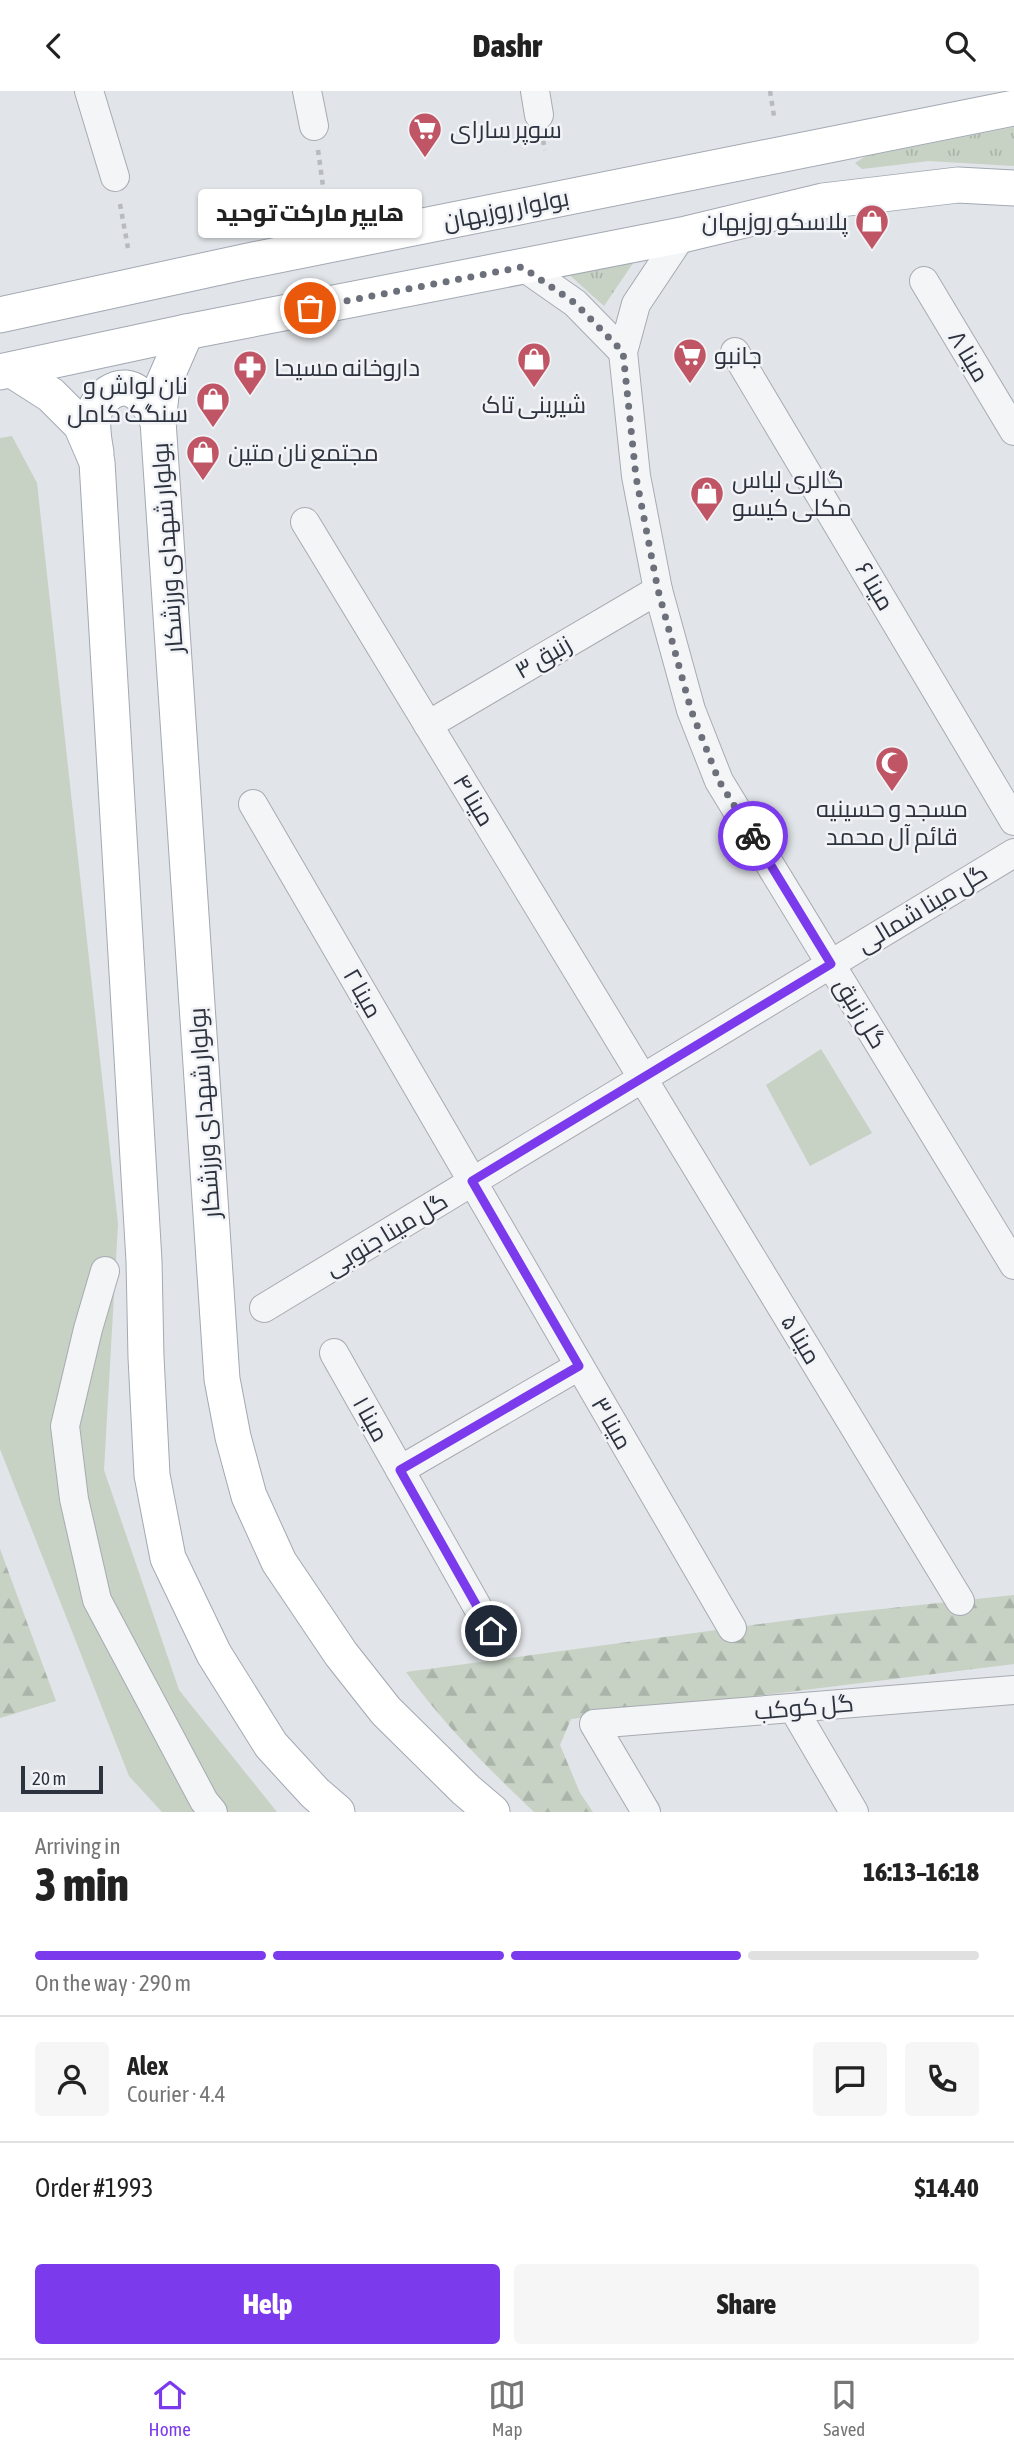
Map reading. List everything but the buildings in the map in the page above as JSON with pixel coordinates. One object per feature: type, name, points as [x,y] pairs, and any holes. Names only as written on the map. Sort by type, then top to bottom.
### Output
[{"type":"main road","name":"بولوار روزبهان","points":[[0,315],[248,261],[1014,108]]},
{"type":"main road","points":[[812,149],[823,201]]},
{"type":"main road","points":[[6,371],[186,332],[682,235],[823,201],[958,185],[1014,188]]},
{"type":"main road","name":"بولوار شهدای ورزشکار","points":[[186,332],[162,387],[158,421],[222,1379],[233,1437],[249,1496],[279,1562],[334,1642],[386,1711],[492,1812]]},
{"type":"main road","points":[[6,371],[51,395],[80,425],[97,462]]},
{"type":"main road","points":[[158,421],[146,398],[133,390],[122,388],[102,399],[95,408],[92,421],[97,462],[144,1261],[152,1475],[168,1558],[214,1654],[271,1745],[315,1793],[337,1812]]},
{"type":"street","points":[[89,91],[115,177]]},
{"type":"street","points":[[307,91],[314,126]]},
{"type":"street","name":"گل زنبق","points":[[682,235],[636,304],[623,352],[636,477],[658,590],[691,710],[719,781],[1014,1265]]},
{"type":"street","points":[[522,267],[575,303],[623,352]]},
{"type":"street","name":"مینا ۸","points":[[924,281],[1014,431]]},
{"type":"street","name":"مینا ۶","points":[[735,352],[1014,821]]},
{"type":"street","name":"مینا ۴","points":[[305,522],[642,1078]]},
{"type":"street","name":"زنبق ۳","points":[[428,725],[658,590]]},
{"type":"street","name":"مینا ۲","points":[[253,804],[472,1181]]},
{"type":"street","name":"گل مینا شمالی","points":[[831,964],[1014,853]]},
{"type":"street","name":"گل مینا جنوبی","points":[[264,1308],[831,964]]},
{"type":"street","name":"مینا ۵","points":[[642,1078],[960,1601]]},
{"type":"street","name":"مینا ۳","points":[[472,1181],[732,1628]]},
{"type":"street","points":[[105,1271],[65,1426],[74,1499],[97,1599],[204,1801],[213,1812]]},
{"type":"street","name":"مینا ۱","points":[[334,1353],[491,1631]]},
{"type":"street","points":[[400,1470],[579,1366]]},
{"type":"street","name":"گل کوکب","points":[[646,1812],[594,1724],[1012,1694]]},
{"type":"street","points":[[793,1708],[854,1812]]},
{"type":"path","points":[[770,91],[774,116]]},
{"type":"path","points":[[314,126],[326,208]]},
{"type":"path","points":[[115,177],[128,248]]},
{"type":"green space","points":[[1014,127],[1014,166],[929,161],[862,169],[855,163],[866,156]]},
{"type":"green space","points":[[642,250],[604,306],[564,270]]},
{"type":"green space","points":[[12,436],[37,483],[118,1224],[104,1470],[179,1690],[277,1812],[162,1812],[129,1776],[0,1449],[0,438]]},
{"type":"green space","points":[[821,1049],[872,1133],[810,1166],[766,1085]]},
{"type":"green space","points":[[0,1549],[56,1701],[0,1718]]},
{"type":"green space","points":[[1014,1595],[1014,1664],[571,1719],[560,1745],[580,1793],[593,1812],[534,1812],[451,1728],[406,1672],[835,1614]]},
{"type":"way so far","points":[[310,308],[522,267],[575,303],[623,352],[636,477],[658,590],[691,710],[719,781],[753,836]]},
{"type":"place","name":"سوپر سارای","points":[[425,159]]},
{"type":"place","name":"پلاسکو روزبهان","points":[[872,251]]},
{"type":"place","name":"هایپر مارکت توحید","points":[[310,308]]},
{"type":"place","name":"جانبو","points":[[690,385]]},
{"type":"place","name":"شیرینی تاک","points":[[534,389]]},
{"type":"place","name":"داروخانه مسیحا","points":[[250,397]]},
{"type":"place","name":"نان لواش و سنگک کامل","points":[[213,429]]},
{"type":"place","name":"مجتمع نان متین","points":[[203,482]]},
{"type":"place","name":"گالری لباس مکلی کیسو","points":[[707,523]]},
{"type":"place","name":"مسجد و حسینیه قائم آل محمد","points":[[892,793]]},
{"type":"route","points":[[491,1631],[400,1470],[579,1366],[472,1181],[831,964],[753,836]]}]
